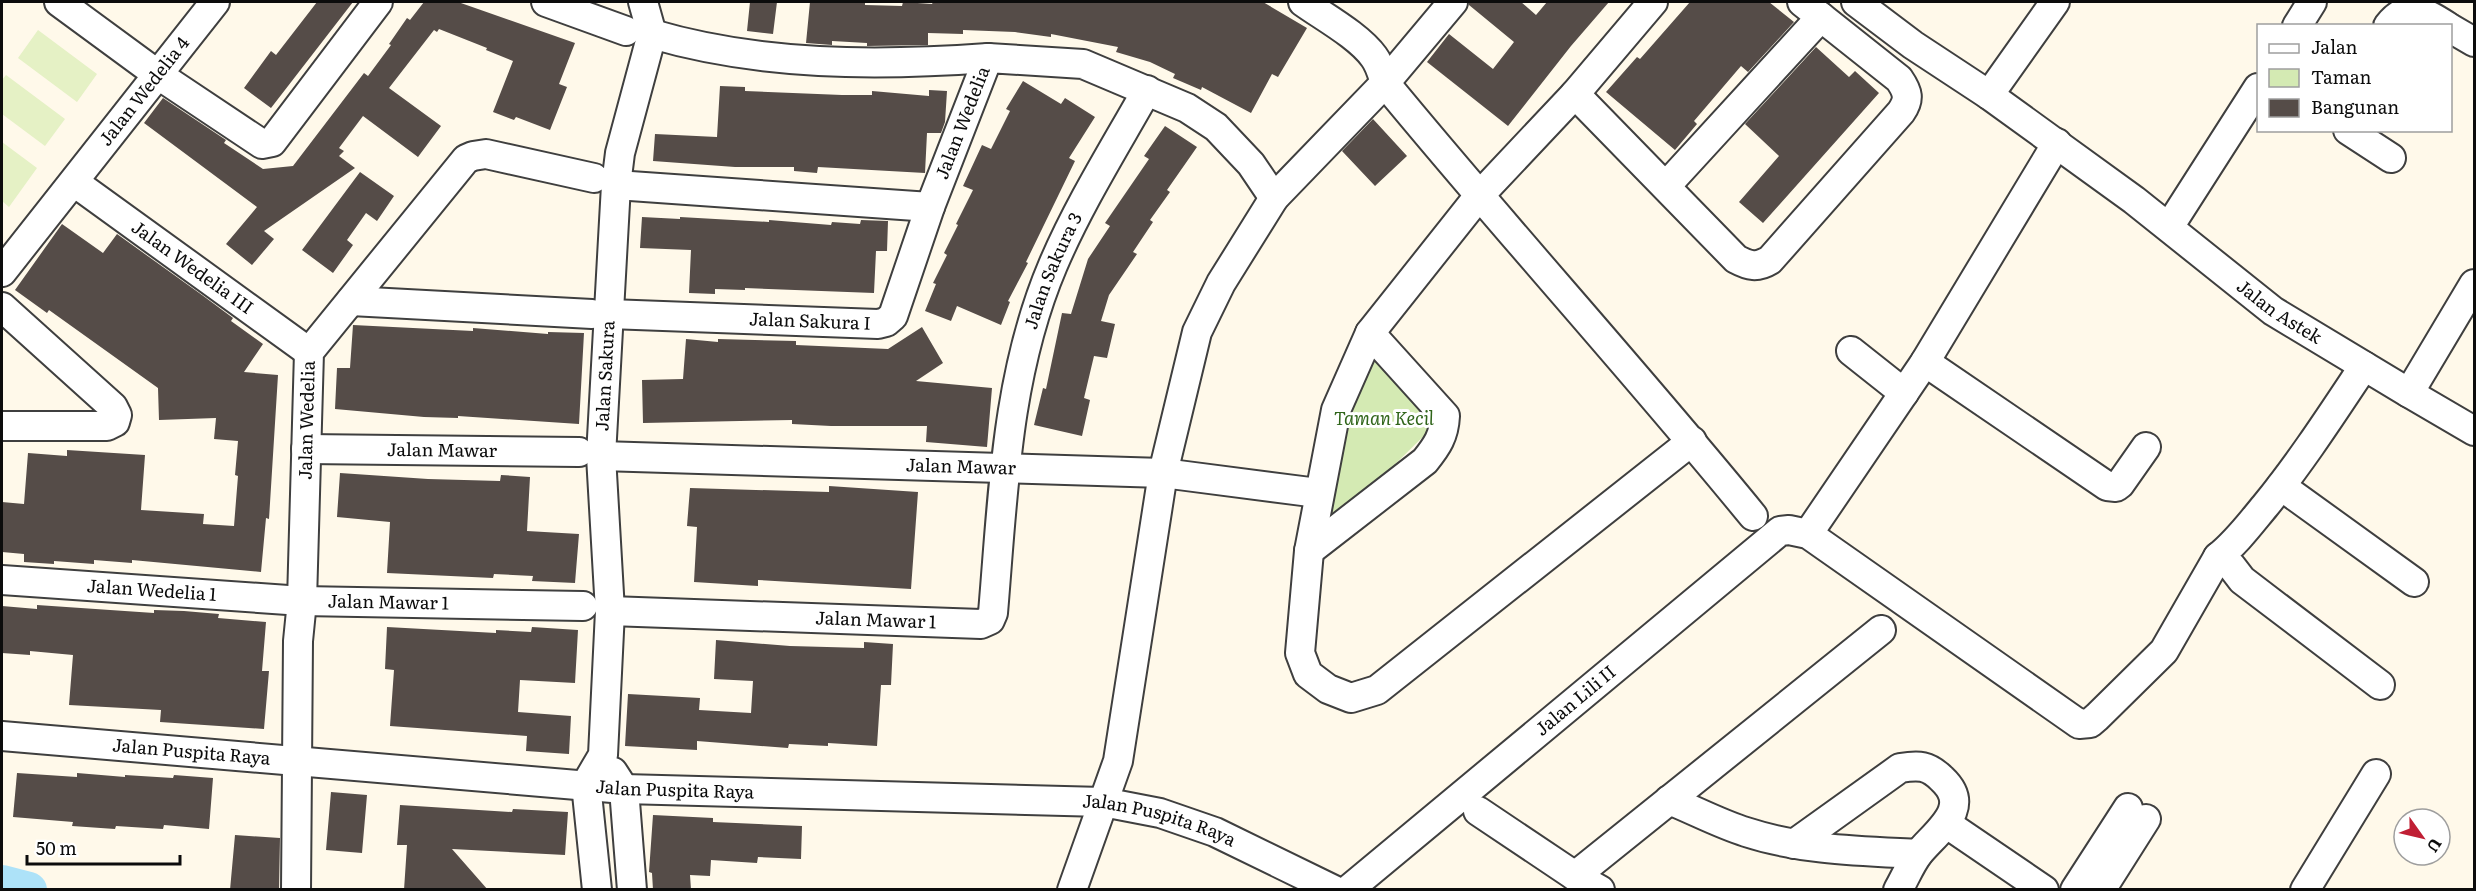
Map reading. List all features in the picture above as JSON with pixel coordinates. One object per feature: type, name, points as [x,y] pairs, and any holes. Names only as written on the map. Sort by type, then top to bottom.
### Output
[{"type":"street","points":[[60,2],[157,74],[262,144],[272,142],[378,2]]},
{"type":"street","name":"Jalan Wedelia 4","points":[[74,182],[215,2]]},
{"type":"street","points":[[546,2],[639,33],[736,54],[865,63],[988,58]]},
{"type":"street","points":[[639,33],[642,2]]},
{"type":"street","points":[[1303,2],[1349,34],[1373,55],[1385,83],[1478,197],[1692,441],[1753,516]]},
{"type":"street","points":[[1072,890],[1118,761],[1162,473],[1197,333],[1221,283],[1274,198],[1385,83],[1453,2]]},
{"type":"street","points":[[1653,2],[1575,93],[1478,197],[1370,333],[1336,411],[1318,493],[1308,551],[1300,653],[1308,674],[1328,689],[1351,698],[1377,690],[1692,441]]},
{"type":"street","name":"Jalan Astek","points":[[1856,2],[1913,45],[2057,143],[2169,227],[2272,311],[2475,431]]},
{"type":"street","points":[[1989,95],[2055,2]]},
{"type":"street","points":[[2298,24],[2312,2]]},
{"type":"street","points":[[1575,93],[1736,259],[1753,266],[1770,260],[1900,112],[1908,97],[1907,90],[1899,79],[1812,9],[1666,186]]},
{"type":"street","points":[[2390,24],[2404,11],[2414,10],[2442,24]]},
{"type":"street","points":[[2452,29],[2475,42]]},
{"type":"street","name":"Jalan Sakura","points":[[586,784],[603,755],[610,611],[590,454],[600,314],[605,182],[620,153],[639,33]]},
{"type":"street","name":"Jalan Wedelia","points":[[296,890],[298,641],[303,601],[309,352],[459,167],[473,156],[486,154],[605,182],[930,207],[988,58],[1027,59],[1083,64],[1187,108],[1216,127],[1251,164],[1274,198]]},
{"type":"street","name":"Jalan Sakura 3","points":[[1005,470],[1013,406],[1030,332],[1052,266],[1084,202],[1147,90]]},
{"type":"street","points":[[2169,227],[2257,91]]},
{"type":"street","points":[[2351,132],[2391,158]]},
{"type":"street","points":[[2057,143],[1925,362],[1808,534],[2079,724],[2090,723],[2164,651],[2218,557],[2230,548],[2306,454],[2364,366]]},
{"type":"street","points":[[2,272],[74,182]]},
{"type":"street","name":"Jalan Wedelia III","points":[[74,182],[309,352]]},
{"type":"street","name":"Jalan Sakura I","points":[[351,301],[600,314],[886,322],[893,316],[930,207]]},
{"type":"street","points":[[2409,393],[2475,284]]},
{"type":"street","points":[[2,307],[113,407],[117,415],[115,422],[106,426],[2,426]]},
{"type":"street","points":[[1308,551],[1425,461],[1440,442],[1444,429],[1445,416],[1370,333]]},
{"type":"street","points":[[1851,351],[1904,393]]},
{"type":"street","points":[[1925,362],[2111,488],[2120,484],[2146,447]]},
{"type":"street","name":"Jalan Mawar","points":[[306,449],[590,454],[1005,470],[1162,473],[1318,493]]},
{"type":"street","name":"Jalan Mawar 1","points":[[610,611],[986,623],[993,613],[1005,470]]},
{"type":"street","points":[[2281,486],[2414,582]]},
{"type":"street","name":"Jalan Lili II","points":[[1348,890],[1770,538],[1780,531],[1789,530],[1808,534]]},
{"type":"street","points":[[2218,557],[2232,567],[2242,580],[2380,686]]},
{"type":"street","name":"Jalan Wedelia 1","points":[[2,580],[303,601]]},
{"type":"street","name":"Jalan Mawar 1","points":[[303,601],[583,606]]},
{"type":"street","points":[[1575,876],[1881,630]]},
{"type":"street","name":"Jalan Puspita Raya","points":[[2,736],[624,789],[1103,802],[1160,813],[1215,832],[1334,890]]},
{"type":"street","points":[[603,755],[624,789],[632,890]]},
{"type":"street","points":[[1794,844],[1900,768],[1919,765],[1936,773],[1949,785],[1954,804],[1947,825],[1918,854],[1898,890]]},
{"type":"street","points":[[2306,890],[2376,774]]},
{"type":"street","points":[[586,784],[597,890]]},
{"type":"street","points":[[1669,800],[1745,832],[1794,844],[1918,854]]},
{"type":"street","points":[[1478,811],[1575,876],[1600,890]]},
{"type":"street","points":[[2075,890],[2137,813],[2101,890]]},
{"type":"street","points":[[1947,825],[2044,890]]},
{"type":"green space","points":[[38,30],[97,74],[77,102],[18,58]]},
{"type":"green space","points":[[6,75],[65,119],[45,146],[2,114],[2,80]]},
{"type":"green space","points":[[2,142],[37,168],[9,207],[2,201]]},
{"type":"green space","name":"Taman Kecil","points":[[1373,347],[1440,420],[1321,537],[1329,468]]},
{"type":"building","points":[[317,2],[353,2],[271,108],[244,88],[271,51],[276,55]]},
{"type":"building","points":[[424,2],[458,2],[575,43],[559,84],[567,87],[550,130],[516,117],[514,120],[493,112],[513,61],[439,29],[437,32],[434,30],[389,88],[441,126],[418,157],[363,116],[339,148],[344,151],[339,156],[355,168],[264,231],[274,239],[252,265],[226,244],[257,207],[144,123],[163,98],[226,140],[224,143],[263,169],[293,166],[364,73],[368,76],[407,18],[410,20]]},
{"type":"building","points":[[750,2],[777,2],[773,34],[747,31]]},
{"type":"building","points":[[810,2],[865,2],[865,5],[902,6],[903,2],[932,4],[933,2],[1263,2],[1307,28],[1278,77],[1272,74],[1251,113],[1202,87],[1201,90],[1173,78],[1175,74],[1150,62],[1116,52],[1118,47],[1051,34],[1051,37],[1015,32],[963,30],[963,34],[928,33],[928,45],[867,46],[867,43],[832,41],[832,45],[806,43]]},
{"type":"building","points":[[1469,2],[1521,2],[1536,15],[1547,2],[1609,2],[1508,126],[1427,62],[1449,34],[1493,69],[1514,42],[1469,5]]},
{"type":"building","points":[[1690,2],[1769,2],[1794,22],[1748,72],[1741,66],[1694,121],[1697,124],[1675,150],[1606,92],[1637,57],[1640,59]]},
{"type":"building","points":[[1816,47],[1849,77],[1855,71],[1879,93],[1763,223],[1739,202],[1779,156],[1745,124]]},
{"type":"building","points":[[1023,81],[1061,104],[1065,98],[1095,117],[1069,158],[1075,161],[1008,301],[1010,302],[1001,325],[957,306],[951,321],[925,311],[936,284],[933,283],[947,255],[944,253],[958,225],[956,224],[973,190],[963,186],[982,145],[991,149],[1010,111],[1006,109]]},
{"type":"building","points":[[720,86],[745,87],[745,91],[842,95],[872,95],[872,91],[929,96],[929,90],[947,91],[945,122],[941,133],[927,133],[925,173],[818,167],[817,173],[794,171],[794,167],[735,167],[653,161],[655,134],[717,137]]},
{"type":"building","points":[[1373,119],[1407,156],[1375,186],[1342,151]]},
{"type":"building","points":[[1165,126],[1197,147],[1167,190],[1170,192],[1150,220],[1153,222],[1133,252],[1137,254],[1109,295],[1101,321],[1115,324],[1107,358],[1094,356],[1084,398],[1090,400],[1082,436],[1034,425],[1043,388],[1046,389],[1062,313],[1071,314],[1088,259],[1110,226],[1105,223],[1149,159],[1144,156]]},
{"type":"building","points":[[360,172],[394,196],[377,221],[366,213],[347,240],[353,245],[333,273],[302,250]]},
{"type":"building","points":[[642,217],[769,222],[769,220],[831,225],[832,222],[860,224],[861,220],[888,221],[887,251],[876,251],[874,293],[745,288],[745,290],[715,289],[715,294],[689,293],[691,250],[640,248]]},
{"type":"building","points":[[62,224],[103,253],[117,234],[233,318],[231,321],[263,344],[244,372],[278,375],[269,519],[266,518],[261,572],[132,560],[132,563],[94,560],[94,564],[54,561],[54,564],[24,562],[24,554],[2,552],[2,502],[24,504],[28,453],[67,456],[67,450],[145,455],[141,510],[204,514],[203,524],[234,526],[238,441],[214,439],[216,418],[159,420],[158,388],[49,310],[47,313],[15,290]]},
{"type":"building","points":[[353,325],[473,331],[473,328],[548,334],[548,332],[584,333],[579,424],[458,416],[458,418],[424,417],[335,409],[337,368],[350,368]]},
{"type":"building","points":[[922,327],[943,363],[916,381],[992,388],[987,447],[926,442],[927,426],[831,426],[792,424],[792,420],[643,423],[642,380],[683,379],[686,339],[718,342],[718,339],[796,341],[796,345],[888,349]]},
{"type":"building","points":[[340,473],[500,481],[501,475],[530,477],[527,531],[579,534],[575,583],[532,581],[533,576],[494,574],[493,578],[387,573],[390,522],[337,517]]},
{"type":"building","points":[[829,486],[918,492],[911,589],[758,580],[758,586],[694,582],[697,527],[687,526],[690,488],[829,492]]},
{"type":"building","points":[[37,605],[154,613],[154,610],[184,611],[219,614],[218,618],[266,622],[262,671],[269,671],[264,729],[160,722],[161,710],[69,705],[73,655],[30,651],[30,655],[2,653],[2,606],[37,609]]},
{"type":"building","points":[[387,627],[496,633],[496,630],[531,632],[532,627],[578,630],[575,683],[520,680],[518,712],[571,716],[569,754],[526,751],[527,736],[390,726],[394,670],[385,669]]},
{"type":"building","points":[[716,640],[790,646],[864,648],[864,642],[893,644],[891,685],[881,685],[877,746],[828,743],[828,746],[789,744],[788,748],[697,741],[697,750],[625,746],[628,694],[700,698],[699,710],[751,713],[753,681],[714,679]]},
{"type":"building","points":[[17,773],[77,777],[77,773],[125,777],[125,775],[173,778],[174,775],[213,778],[209,829],[164,825],[163,829],[116,826],[115,829],[72,826],[73,822],[13,817]]},
{"type":"building","points":[[331,792],[367,795],[362,853],[326,850]]},
{"type":"building","points":[[400,805],[512,812],[513,809],[568,812],[565,855],[452,849],[488,890],[404,890],[407,845],[397,845]]},
{"type":"building","points":[[653,815],[713,818],[713,822],[802,826],[801,859],[758,857],[757,863],[711,860],[710,876],[690,875],[691,890],[653,890],[652,873],[649,872]]},
{"type":"building","points":[[235,835],[280,838],[279,890],[230,890]]},
{"type":"waterway","points":[[2,883],[29,890]]}]
